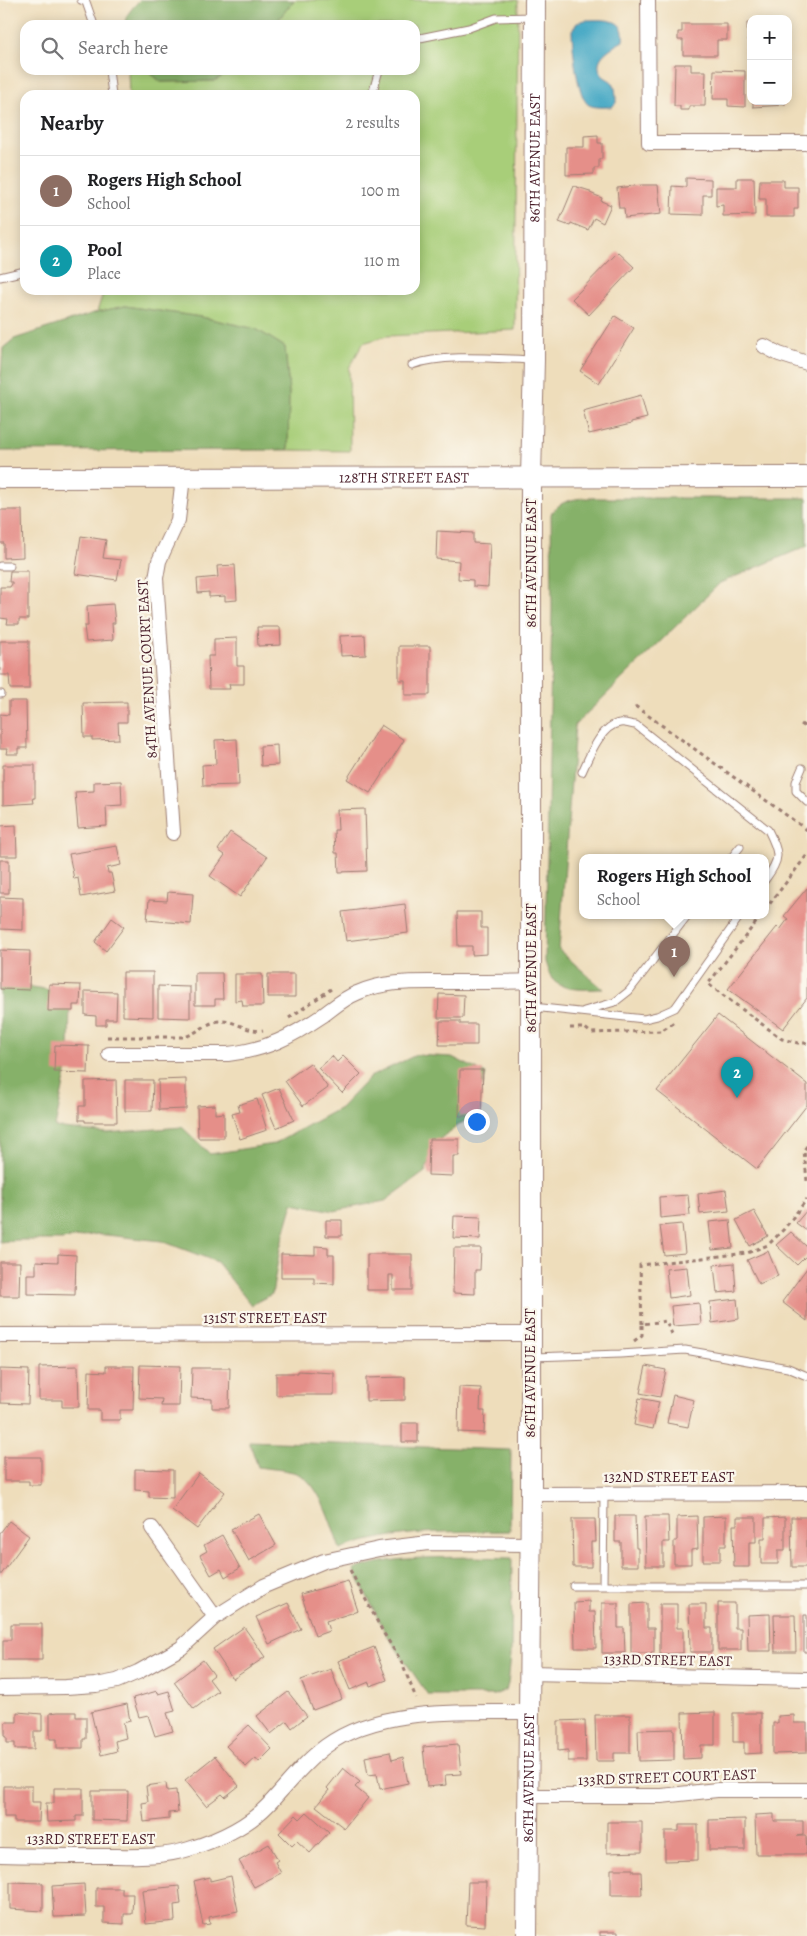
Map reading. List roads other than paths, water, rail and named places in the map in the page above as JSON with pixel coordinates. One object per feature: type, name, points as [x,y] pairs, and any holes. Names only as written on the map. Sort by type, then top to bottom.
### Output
[{"type":"street","points":[[648,0],[649,143],[807,143]]},
{"type":"street","name":"86TH AVENUE EAST","points":[[527,1936],[531,1494],[531,476],[534,360],[534,9]]},
{"type":"street","points":[[764,346],[779,354],[807,363]]},
{"type":"street","name":"84TH AVENUE COURT EAST","points":[[173,833],[156,578],[159,561],[178,520],[183,477]]},
{"type":"street","name":"128TH STREET EAST","points":[[0,478],[807,477]]},
{"type":"street","points":[[109,1054],[228,1054],[247,1052],[266,1047],[286,1038],[304,1028],[343,1000],[374,987],[404,982],[531,981]]},
{"type":"street","name":"131ST STREET EAST","points":[[0,1334],[531,1334]]},
{"type":"street","name":"132ND STREET EAST","points":[[531,1494],[807,1493]]},
{"type":"street","points":[[152,1528],[215,1617]]},
{"type":"street","points":[[0,1688],[66,1687],[96,1685],[116,1681],[150,1666],[181,1648],[215,1617],[264,1586],[324,1561],[379,1549],[428,1543],[530,1544]]},
{"type":"street","name":"133RD STREET EAST","points":[[529,1673],[807,1679]]},
{"type":"street","name":"133RD STREET EAST","points":[[0,1855],[139,1856],[168,1854],[189,1849],[233,1831],[250,1820],[325,1746],[374,1722],[420,1714],[529,1712]]},
{"type":"street","name":"133RD STREET COURT EAST","points":[[528,1796],[661,1796],[717,1790],[807,1790]]},
{"type":"lane","points":[[81,0],[86,2],[92,20]]},
{"type":"lane","points":[[420,38],[469,28],[496,18],[534,9]]},
{"type":"lane","points":[[110,75],[111,90]]},
{"type":"lane","points":[[373,90],[378,75]]},
{"type":"lane","points":[[0,277],[20,272]]},
{"type":"lane","points":[[412,365],[423,361],[448,359],[534,360]]},
{"type":"lane","points":[[0,566],[10,566]]},
{"type":"lane","points":[[582,772],[594,745],[608,728],[619,723],[636,725],[768,830],[776,846],[777,863],[769,874]]},
{"type":"lane","points":[[802,768],[796,782],[796,791],[807,802]]},
{"type":"lane","points":[[734,854],[740,847]]},
{"type":"lane","points":[[581,1012],[615,1002],[629,991],[685,919]]},
{"type":"lane","points":[[531,1007],[644,1019],[657,1016],[675,1008],[738,919]]},
{"type":"lane","points":[[531,1357],[685,1350],[788,1368],[807,1376]]},
{"type":"lane","points":[[603,1586],[604,1494]]},
{"type":"lane","points":[[572,1586],[807,1586]]},
{"type":"water","points":[[585,20],[612,21],[621,27],[623,33],[623,41],[605,53],[599,62],[602,75],[613,83],[615,88],[616,103],[612,107],[589,105],[581,93],[576,70],[572,30],[577,23]]},
{"type":"place","name":"Rogers High School","points":[[674,977]]},
{"type":"place","name":"Pool","points":[[737,1098]]}]
